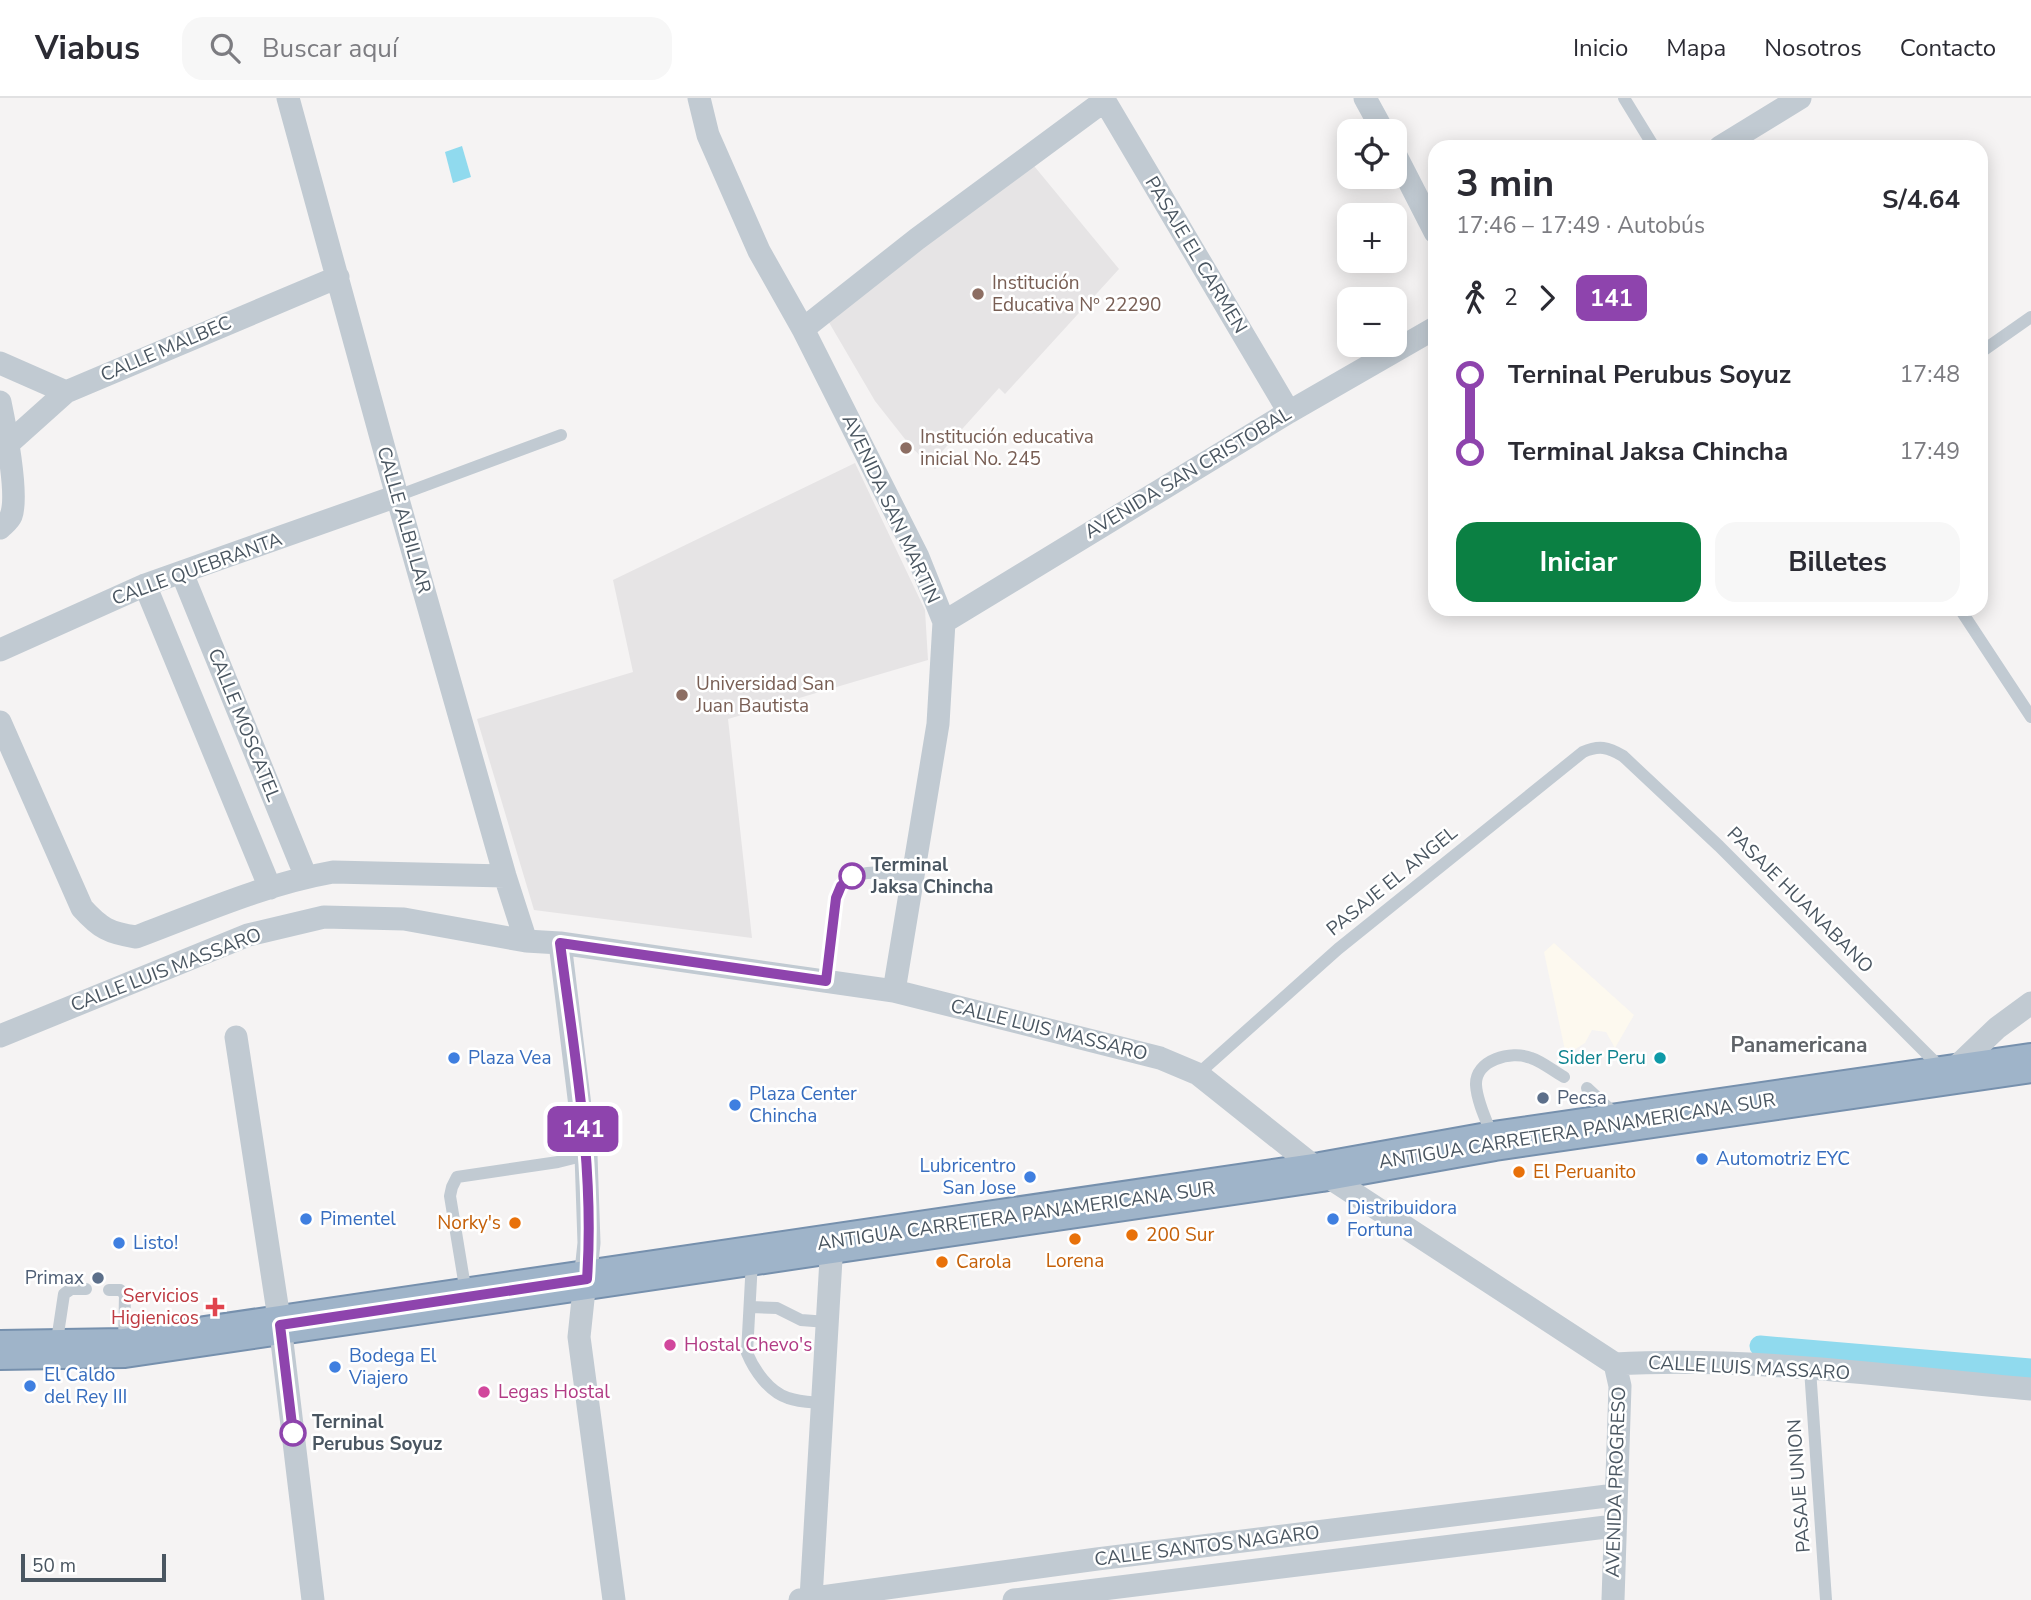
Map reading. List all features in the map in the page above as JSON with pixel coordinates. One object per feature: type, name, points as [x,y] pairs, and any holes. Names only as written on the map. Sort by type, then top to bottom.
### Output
[{"type":"highway","name":"ANTIGUA CARRETERA PANAMERICANA SUR","points":[[0,1350],[124,1348],[1321,1172],[1494,1141],[2031,1063]]},
{"type":"street","name":"CALLE ALBILLAR","points":[[288,98],[397,496],[526,941]]},
{"type":"street","name":"AVENIDA SAN MARTIN","points":[[699,98],[708,135],[759,251],[803,328],[918,557],[944,622],[937,724],[894,991]]},
{"type":"street","points":[[1366,98],[1377,119]]},
{"type":"street","points":[[1732,140],[1801,98]]},
{"type":"street","points":[[803,328],[1104,99]]},
{"type":"street","name":"PASAJE EL CARMEN","points":[[1104,99],[1289,412]]},
{"type":"street","points":[[1407,177],[1428,218]]},
{"type":"street","name":"CALLE MALBEC","points":[[8,444],[66,391],[338,277]]},
{"type":"street","name":"AVENIDA SAN CRISTOBAL","points":[[944,622],[1289,412],[1428,332]]},
{"type":"street","points":[[0,363],[66,391]]},
{"type":"street","points":[[0,402],[8,444],[13,505],[5,523]]},
{"type":"street","name":"CALLE QUEBRANTA","points":[[0,649],[145,585],[397,496]]},
{"type":"street","name":"CALLE MOSCATEL","points":[[182,573],[306,877]]},
{"type":"street","name":"CALLE MOSCATEL","points":[[145,585],[270,888]]},
{"type":"street","points":[[0,722],[82,908],[94,923],[113,934],[136,937],[270,888],[306,877],[332,873],[505,876]]},
{"type":"street","name":"CALLE LUIS MASSARO","points":[[2,1028],[248,935],[324,917],[404,919],[526,941],[560,943],[894,991],[1160,1058],[1198,1074],[1321,1172],[1615,1364],[1668,1361],[1810,1369],[2031,1389]]},
{"type":"street","points":[[560,943],[586,1155],[589,1243],[579,1337],[614,1600]]},
{"type":"street","points":[[1949,1075],[1997,1028],[2031,1003]]},
{"type":"street","points":[[236,1037],[280,1325],[313,1600]]},
{"type":"street","points":[[805,1599],[822,1404],[832,1242]]},
{"type":"street","name":"AVENIDA PROGRESO","points":[[1613,1600],[1620,1381],[1615,1364]]},
{"type":"street","name":"CALLE SANTOS NAGARO","points":[[805,1599],[1097,1559],[1615,1495]]},
{"type":"street","name":"CALLE SANTOS NAGARO","points":[[1014,1600],[1101,1594],[1614,1526]]},
{"type":"street","points":[[1097,1559],[1101,1594]]},
{"type":"lane","points":[[1624,98],[1650,140]]},
{"type":"lane","points":[[1988,347],[2028,320]]},
{"type":"lane","points":[[397,496],[561,435]]},
{"type":"lane","points":[[1965,616],[2031,717]]},
{"type":"lane","name":"PASAJE EL ANGEL","points":[[1198,1074],[1338,950],[1583,752],[1596,746],[1610,748],[1623,756]]},
{"type":"lane","name":"PASAJE HUANABANO","points":[[1623,756],[1719,846],[1949,1075]]},
{"type":"lane","points":[[826,981],[836,898],[841,886],[852,876],[864,872],[913,877]]},
{"type":"lane","points":[[1494,1141],[1476,1087],[1477,1076],[1484,1066],[1497,1058],[1528,1056],[1564,1077]]},
{"type":"lane","points":[[1587,1088],[1623,1123]]},
{"type":"lane","points":[[467,1297],[450,1196],[457,1177],[586,1155]]},
{"type":"lane","points":[[752,1254],[747,1353],[757,1373],[786,1398],[822,1404]]},
{"type":"lane","points":[[56,1350],[64,1294],[71,1289],[86,1289]]},
{"type":"lane","points":[[109,1290],[120,1290],[125,1294],[124,1348]]},
{"type":"lane","points":[[750,1307],[777,1308],[800,1320],[827,1322]]},
{"type":"lane","name":"PASAJE UNION","points":[[1810,1369],[1826,1600]]},
{"type":"shaded area","name":"Institución Educativa Nº 22290","points":[[1030,161],[1119,269],[1005,394],[999,388],[937,457],[942,463],[935,469],[912,448],[875,401],[827,319]]},
{"type":"shaded area","name":"Universidad San Juan Bautista","points":[[855,463],[925,610],[928,660],[728,719],[752,938],[534,910],[477,719],[633,672],[613,580]]},
{"type":"shaded area","points":[[1554,943],[1634,1015],[1615,1048],[1606,1032],[1592,1030],[1585,1043],[1566,1055],[1544,952]]},
{"type":"water","points":[[462,146],[471,177],[453,183],[445,152]]},
{"type":"waterway","points":[[1760,1346],[2031,1369]]},
{"type":"bus line","name":"141","points":[[293,1433],[280,1325],[587,1279],[589,1243],[586,1155],[560,943],[826,981],[836,898],[841,886],[852,876]]},
{"type":"place","name":"Institución Educativa Nº 22290","points":[[978,294]]},
{"type":"place","name":"Institución educativa inicial No. 245","points":[[906,448]]},
{"type":"place","name":"Universidad San Juan Bautista","points":[[682,695]]},
{"type":"place","name":"Terminal Jaksa Chincha","points":[[852,876]]},
{"type":"place","name":"Plaza Vea","points":[[454,1058]]},
{"type":"place","name":"Sider Peru","points":[[1660,1058]]},
{"type":"place","name":"Pecsa","points":[[1543,1098]]},
{"type":"place","name":"Plaza Center Chincha","points":[[735,1105]]},
{"type":"place","name":"Automotriz EYC","points":[[1702,1159]]},
{"type":"place","name":"El Peruanito","points":[[1519,1172]]},
{"type":"place","name":"Lubricentro San Jose","points":[[1030,1177]]},
{"type":"place","name":"Pimentel","points":[[306,1219]]},
{"type":"place","name":"Distribuidora Fortuna","points":[[1333,1219]]},
{"type":"place","name":"Norky's","points":[[515,1223]]},
{"type":"place","name":"200 Sur","points":[[1132,1235]]},
{"type":"place","name":"Lorena","points":[[1075,1239]]},
{"type":"place","name":"Listo!","points":[[119,1243]]},
{"type":"place","name":"Carola","points":[[942,1262]]},
{"type":"place","name":"Primax","points":[[98,1278]]},
{"type":"place","name":"Servicios Higienicos","points":[[215,1307]]},
{"type":"place","name":"Hostal Chevo's","points":[[670,1345]]},
{"type":"place","name":"Bodega El Viajero","points":[[335,1367]]},
{"type":"place","name":"El Caldo del Rey III","points":[[30,1386]]},
{"type":"place","name":"Legas Hostal","points":[[484,1392]]},
{"type":"place","name":"Terninal Perubus Soyuz","points":[[293,1433]]},
{"type":"district","name":"Panamericana","points":[[1799,1045]]}]
